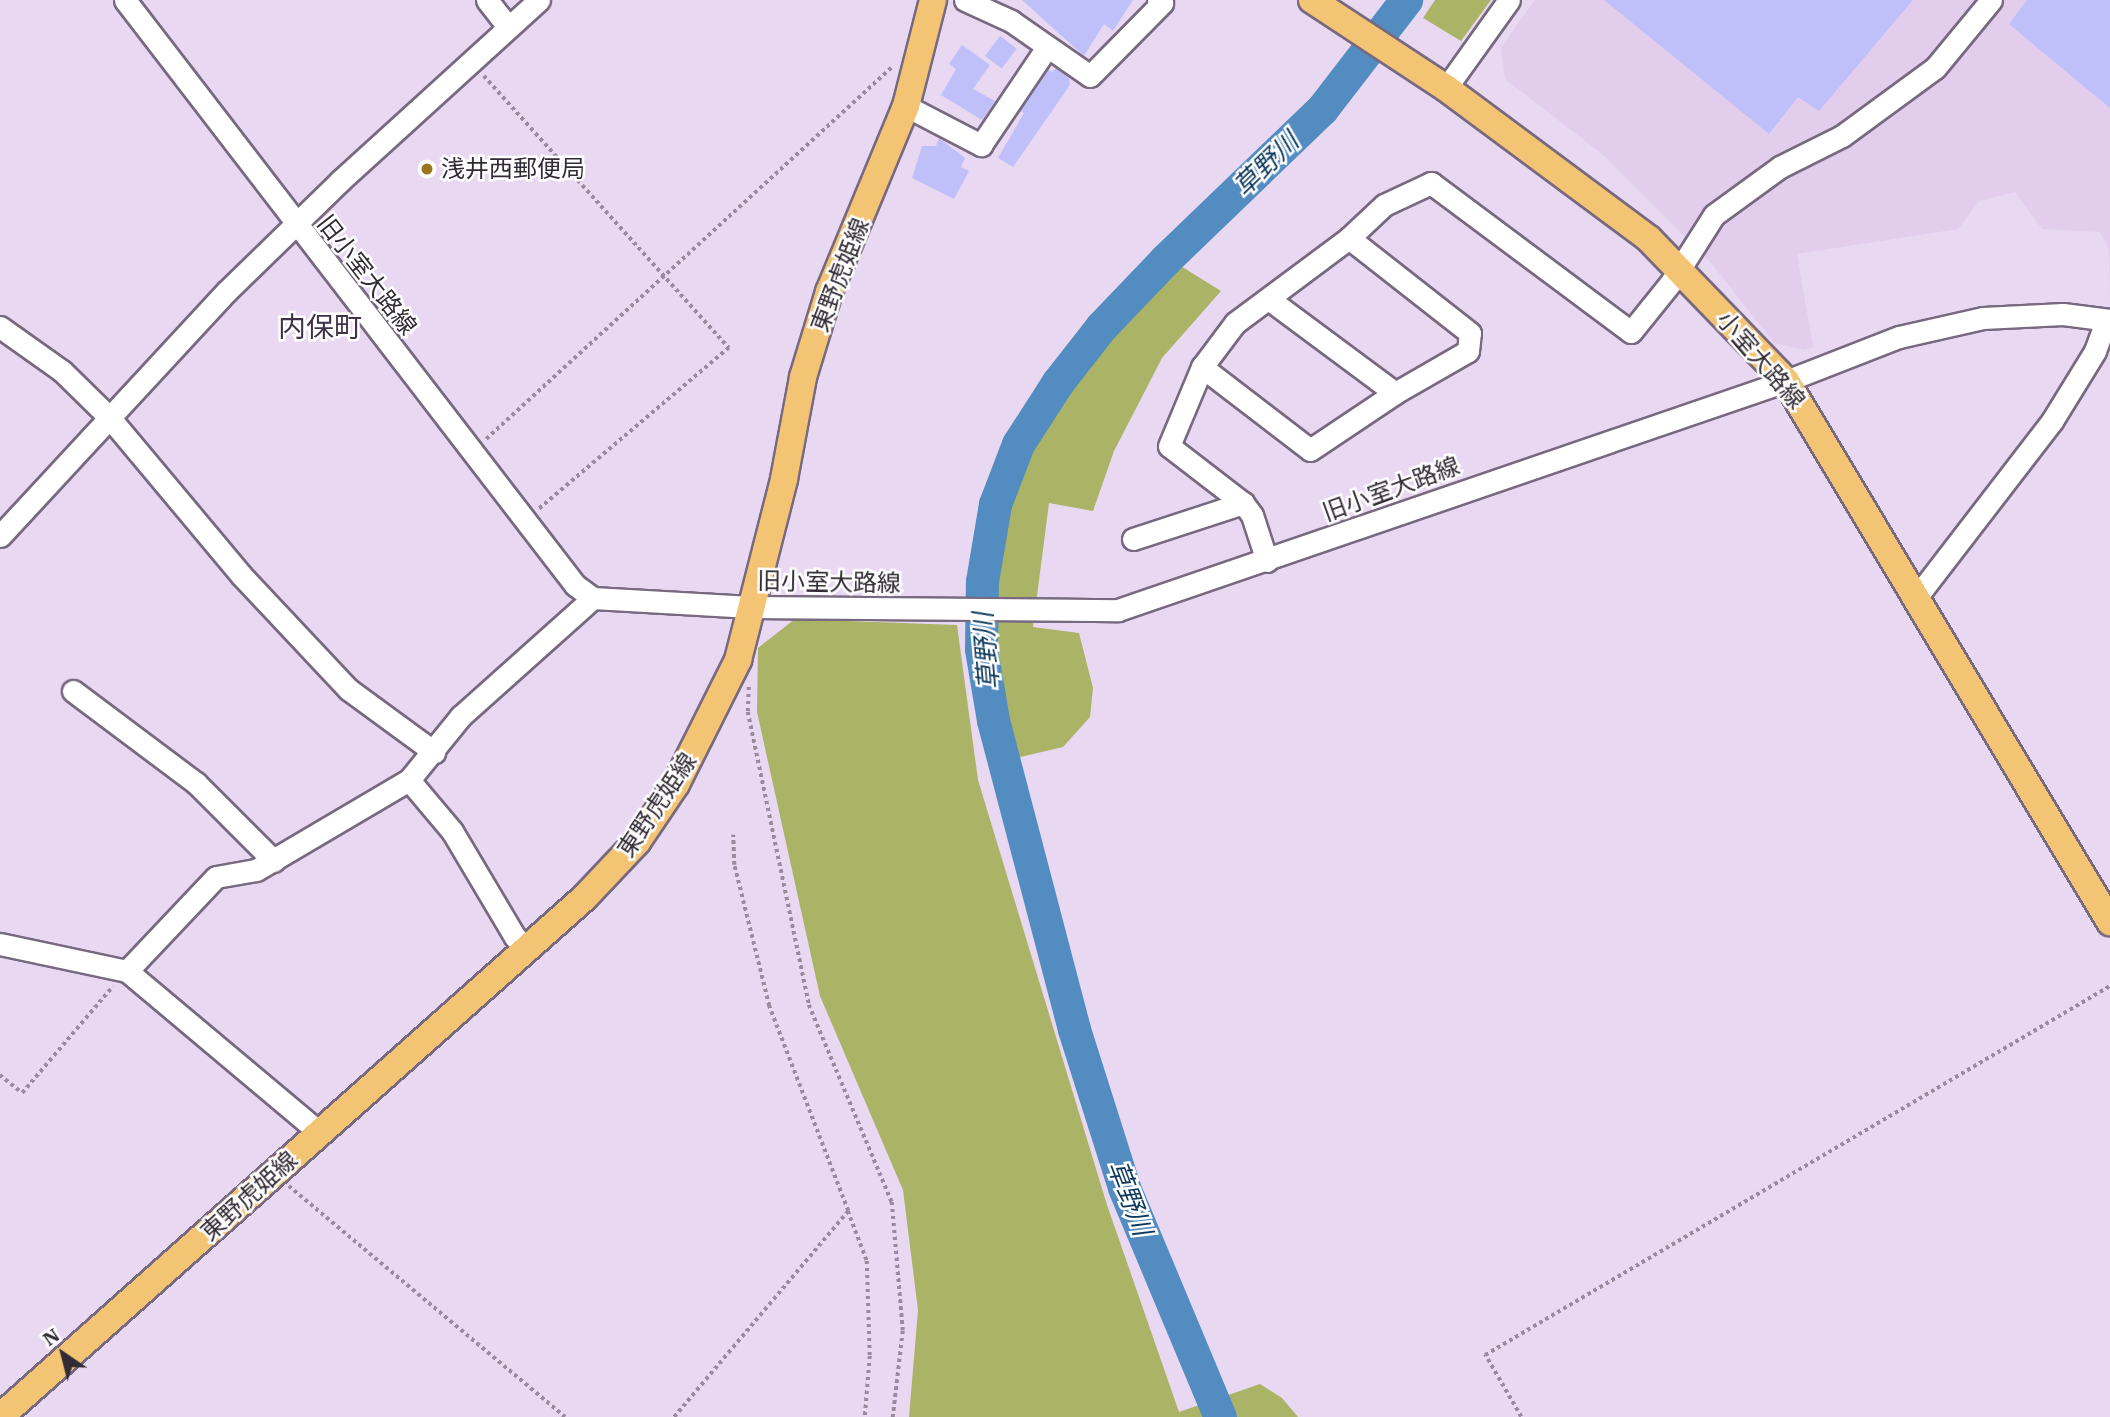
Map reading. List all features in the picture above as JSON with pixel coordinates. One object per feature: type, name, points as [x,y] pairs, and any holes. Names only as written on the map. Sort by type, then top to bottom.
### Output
[{"type":"main road","name":"東野虎姫線","points":[[0,1417],[527,949],[637,842],[676,784],[764,607],[803,377],[829,292],[906,106],[933,0]]},
{"type":"main road","name":"小室大路線","points":[[1312,0],[1442,86],[1579,183],[1679,268],[1786,381],[1918,595],[2110,922]]},
{"type":"street","name":"旧小室大路線","points":[[125,0],[294,225],[575,585],[593,598],[764,607],[1086,613],[1118,610],[1786,381],[1899,337],[1983,318],[2063,314],[2108,320]]},
{"type":"street","points":[[487,0],[508,27]]},
{"type":"street","points":[[0,536],[108,417],[294,225],[539,0]]},
{"type":"street","points":[[965,0],[1011,21],[1090,76],[1162,3],[1158,0]]},
{"type":"street","points":[[1442,86],[1509,0]]},
{"type":"street","points":[[1267,561],[1252,515],[1243,503],[1169,446],[1202,367],[1235,323],[1270,300],[1349,238],[1384,205],[1431,183],[1631,332],[1679,268],[1714,215],[1780,167],[1842,136],[1935,68],[1991,0]]},
{"type":"street","points":[[906,106],[981,145],[1047,47]]},
{"type":"street","points":[[1202,367],[1310,450],[1395,393],[1468,351],[1470,333],[1349,238]]},
{"type":"street","points":[[1270,300],[1395,393]]},
{"type":"street","points":[[1918,595],[2102,357],[2108,320]]},
{"type":"street","points":[[0,327],[62,371],[108,417],[242,576],[348,689],[434,752]]},
{"type":"street","points":[[1133,539],[1243,503]]},
{"type":"street","points":[[127,971],[216,877],[256,870],[274,861],[409,780],[461,716],[593,598]]},
{"type":"street","points":[[73,691],[196,783],[274,861]]},
{"type":"street","points":[[409,780],[452,831],[515,937],[527,949]]},
{"type":"street","points":[[0,944],[127,971],[319,1132]]},
{"type":"path","points":[[472,452],[887,69],[922,51]]},
{"type":"path","points":[[471,61],[729,348],[525,521]]},
{"type":"path","points":[[749,685],[748,712],[809,1005],[892,1202],[903,1331],[893,1417]]},
{"type":"path","points":[[733,835],[734,865],[769,1006],[867,1261],[870,1356],[865,1417]]},
{"type":"path","points":[[0,1075],[22,1093],[127,971]]},
{"type":"path","points":[[1521,1417],[1485,1355],[2110,986]]},
{"type":"path","points":[[274,1173],[565,1417]]},
{"type":"path","points":[[674,1417],[848,1211]]},
{"type":"shaded area","points":[[1535,0],[2110,0],[2110,307],[2109,249],[2100,232],[2042,229],[2015,192],[1979,201],[1958,229],[1797,254],[1813,347],[1805,350],[1774,343],[1712,264],[1602,154],[1505,79],[1501,47]]},
{"type":"green space","points":[[1435,0],[1491,0],[1461,41],[1423,18]]},
{"type":"green space","points":[[1171,260],[1221,291],[1162,358],[1114,451],[1093,511],[1049,503],[1033,627],[1079,633],[1093,688],[1090,717],[1063,747],[1008,760],[993,577],[1018,466],[1075,373]]},
{"type":"green space","points":[[795,619],[957,625],[978,780],[1107,1205],[1179,1412],[1260,1384],[1282,1398],[1298,1417],[909,1417],[918,1310],[903,1190],[820,996],[757,712],[758,648]]},
{"type":"building","points":[[1022,0],[1133,0],[1113,31],[1104,24],[1084,56]]},
{"type":"building","points":[[1604,0],[1913,0],[1819,111],[1798,97],[1769,134]]},
{"type":"building","points":[[2027,0],[2110,0],[2110,108],[2009,24]]},
{"type":"building","points":[[1000,36],[1017,49],[1002,69],[985,56]]},
{"type":"building","points":[[962,45],[990,65],[973,89],[995,101],[982,120],[941,95],[956,69],[949,64]]},
{"type":"building","points":[[1056,68],[1069,78],[1070,85],[1013,167],[998,158],[1024,113],[1020,111],[1048,69],[1052,72]]},
{"type":"building","points":[[939,138],[965,158],[961,167],[969,171],[954,199],[912,178],[922,146],[936,146]]},
{"type":"waterway","name":"草野川","points":[[1220,1417],[1124,1187],[1074,1029],[993,720],[981,649],[982,581],[995,504],[1018,444],[1058,382],[1101,327],[1165,260],[1322,109],[1406,0]]},
{"type":"place","name":"浅井西郵便局","points":[[427,169]]},
{"type":"district","name":"内保町","points":[[320,327]]}]
